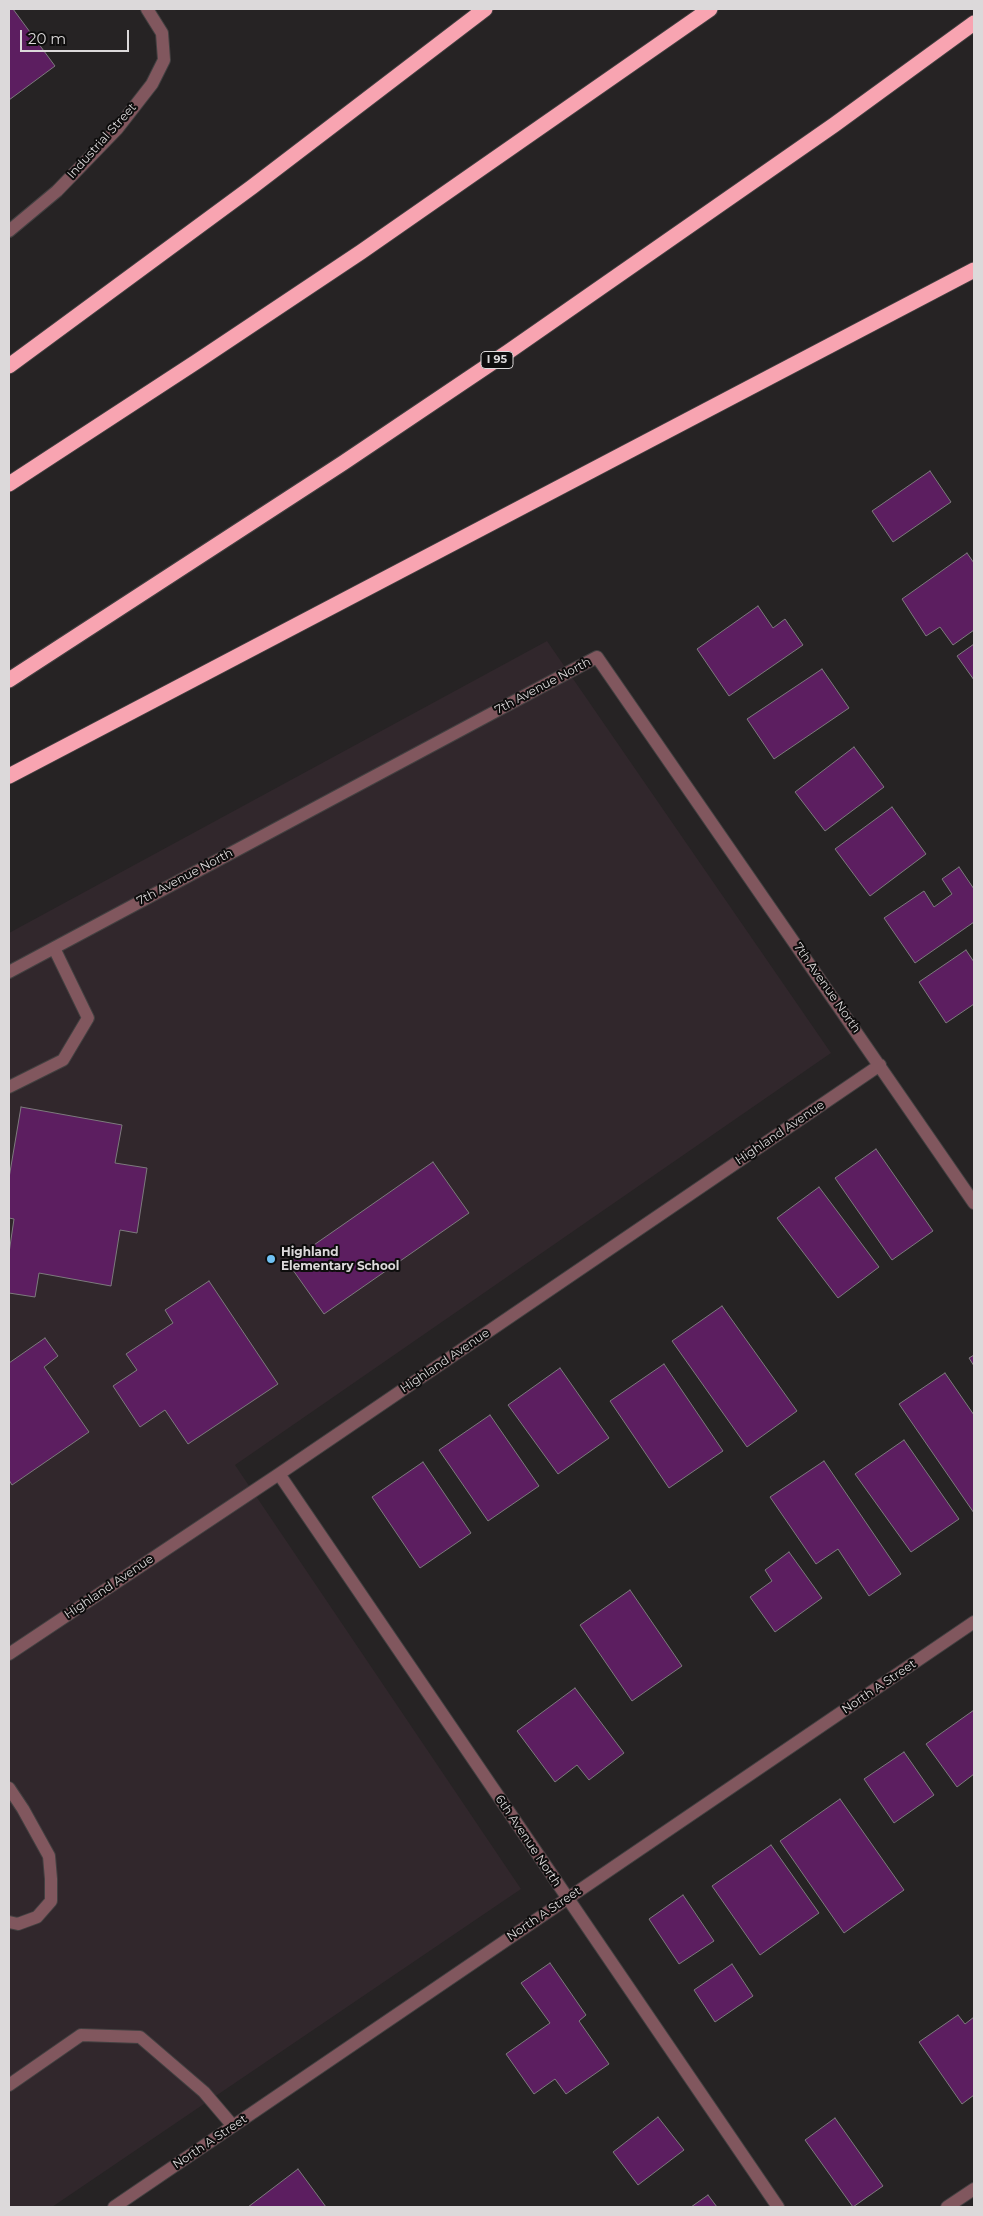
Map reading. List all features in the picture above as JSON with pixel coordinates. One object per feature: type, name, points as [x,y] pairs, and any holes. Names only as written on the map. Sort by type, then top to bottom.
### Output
[{"type":"highway","points":[[9,366],[252,187],[484,9]]},
{"type":"highway","points":[[9,484],[188,368],[361,252],[710,9]]},
{"type":"highway","name":"I 95","points":[[9,680],[334,469],[500,358],[672,239],[974,23]]},
{"type":"highway","points":[[9,776],[974,270]]},
{"type":"street","name":"Industrial Street","points":[[9,231],[57,191],[117,129],[152,84],[164,60],[162,33],[147,9]]},
{"type":"street","name":"7th Avenue North","points":[[9,972],[598,657],[974,1203]]},
{"type":"street","points":[[9,1087],[63,1060],[88,1018],[54,948]]},
{"type":"street","name":"Highland Avenue","points":[[9,1654],[280,1474],[880,1065]]},
{"type":"street","name":"6th Avenue North","points":[[280,1474],[778,2207]]},
{"type":"street","name":"North A Street","points":[[114,2207],[974,1622]]},
{"type":"street","points":[[9,1788],[49,1856],[51,1879],[50,1900],[37,1917],[18,1924],[9,1922]]},
{"type":"street","points":[[9,2085],[81,2035],[140,2037],[204,2092],[233,2126]]},
{"type":"street","points":[[947,2207],[974,2189]]},
{"type":"shaded area","name":"Highland Elementary School","points":[[547,641],[831,1053],[235,1465],[521,1889],[52,2207],[9,2207],[9,933]]},
{"type":"building","points":[[9,9],[13,9],[55,66],[9,100]]},
{"type":"building","points":[[930,471],[951,502],[893,542],[872,511]]},
{"type":"building","points":[[967,553],[974,563],[974,630],[953,645],[940,627],[926,636],[902,599]]},
{"type":"building","points":[[758,606],[773,628],[785,619],[803,645],[729,696],[697,649]]},
{"type":"building","points":[[974,644],[974,680],[957,656]]},
{"type":"building","points":[[822,669],[849,708],[774,759],[747,719]]},
{"type":"building","points":[[854,747],[884,787],[825,831],[795,792]]},
{"type":"building","points":[[892,807],[926,854],[870,896],[835,849]]},
{"type":"building","points":[[959,867],[974,889],[974,922],[915,963],[884,918],[924,891],[934,907],[952,894],[942,879]]},
{"type":"building","points":[[966,950],[974,962],[974,1004],[946,1023],[919,982]]},
{"type":"building","points":[[21,1107],[122,1125],[115,1163],[147,1168],[137,1233],[120,1230],[111,1286],[39,1273],[35,1297],[9,1293],[9,1253],[14,1219],[9,1218],[9,1178]]},
{"type":"building","points":[[876,1149],[933,1231],[892,1260],[835,1178]]},
{"type":"building","points":[[433,1162],[469,1213],[324,1314],[288,1263]]},
{"type":"building","points":[[819,1187],[879,1267],[838,1298],[777,1218]]},
{"type":"building","points":[[209,1281],[278,1384],[188,1444],[165,1410],[140,1427],[113,1386],[137,1370],[126,1354],[173,1323],[165,1310]]},
{"type":"building","points":[[722,1306],[797,1411],[747,1447],[672,1341]]},
{"type":"building","points":[[45,1338],[58,1356],[44,1367],[89,1432],[12,1485],[9,1480],[9,1363]]},
{"type":"building","points":[[974,1355],[974,1366],[969,1358]]},
{"type":"building","points":[[664,1364],[723,1451],[669,1488],[610,1401]]},
{"type":"building","points":[[560,1368],[609,1438],[558,1474],[508,1405]]},
{"type":"building","points":[[945,1373],[974,1415],[974,1513],[899,1404]]},
{"type":"building","points":[[490,1415],[539,1486],[488,1521],[439,1450]]},
{"type":"building","points":[[904,1440],[959,1519],[911,1552],[855,1474]]},
{"type":"building","points":[[824,1461],[901,1574],[869,1596],[838,1549],[816,1564],[770,1497]]},
{"type":"building","points":[[423,1462],[471,1533],[420,1568],[372,1497]]},
{"type":"building","points":[[789,1552],[822,1598],[775,1632],[750,1597],[772,1581],[765,1570]]},
{"type":"building","points":[[630,1590],[682,1666],[632,1701],[580,1625]]},
{"type":"building","points":[[575,1688],[624,1753],[589,1780],[577,1765],[555,1782],[517,1731]]},
{"type":"building","points":[[974,1710],[974,1774],[957,1787],[926,1744]]},
{"type":"building","points":[[904,1752],[934,1795],[894,1823],[864,1779]]},
{"type":"building","points":[[840,1799],[904,1890],[844,1933],[780,1841]]},
{"type":"building","points":[[771,1845],[819,1913],[760,1955],[712,1886]]},
{"type":"building","points":[[683,1895],[714,1941],[679,1964],[649,1919]]},
{"type":"building","points":[[550,1963],[586,2015],[579,2021],[609,2064],[566,2094],[555,2079],[534,2094],[506,2054],[550,2023],[521,1983]]},
{"type":"building","points":[[732,1964],[753,1996],[715,2022],[694,1990]]},
{"type":"building","points":[[958,2015],[965,2024],[974,2017],[974,2095],[962,2104],[919,2042]]},
{"type":"building","points":[[658,2117],[684,2150],[638,2185],[613,2152]]},
{"type":"building","points":[[835,2118],[883,2186],[853,2207],[805,2140]]},
{"type":"building","points":[[298,2169],[326,2207],[248,2207]]},
{"type":"building","points":[[708,2195],[717,2207],[691,2207]]},
{"type":"place","name":"Highland Elementary School","points":[[271,1259]]}]
